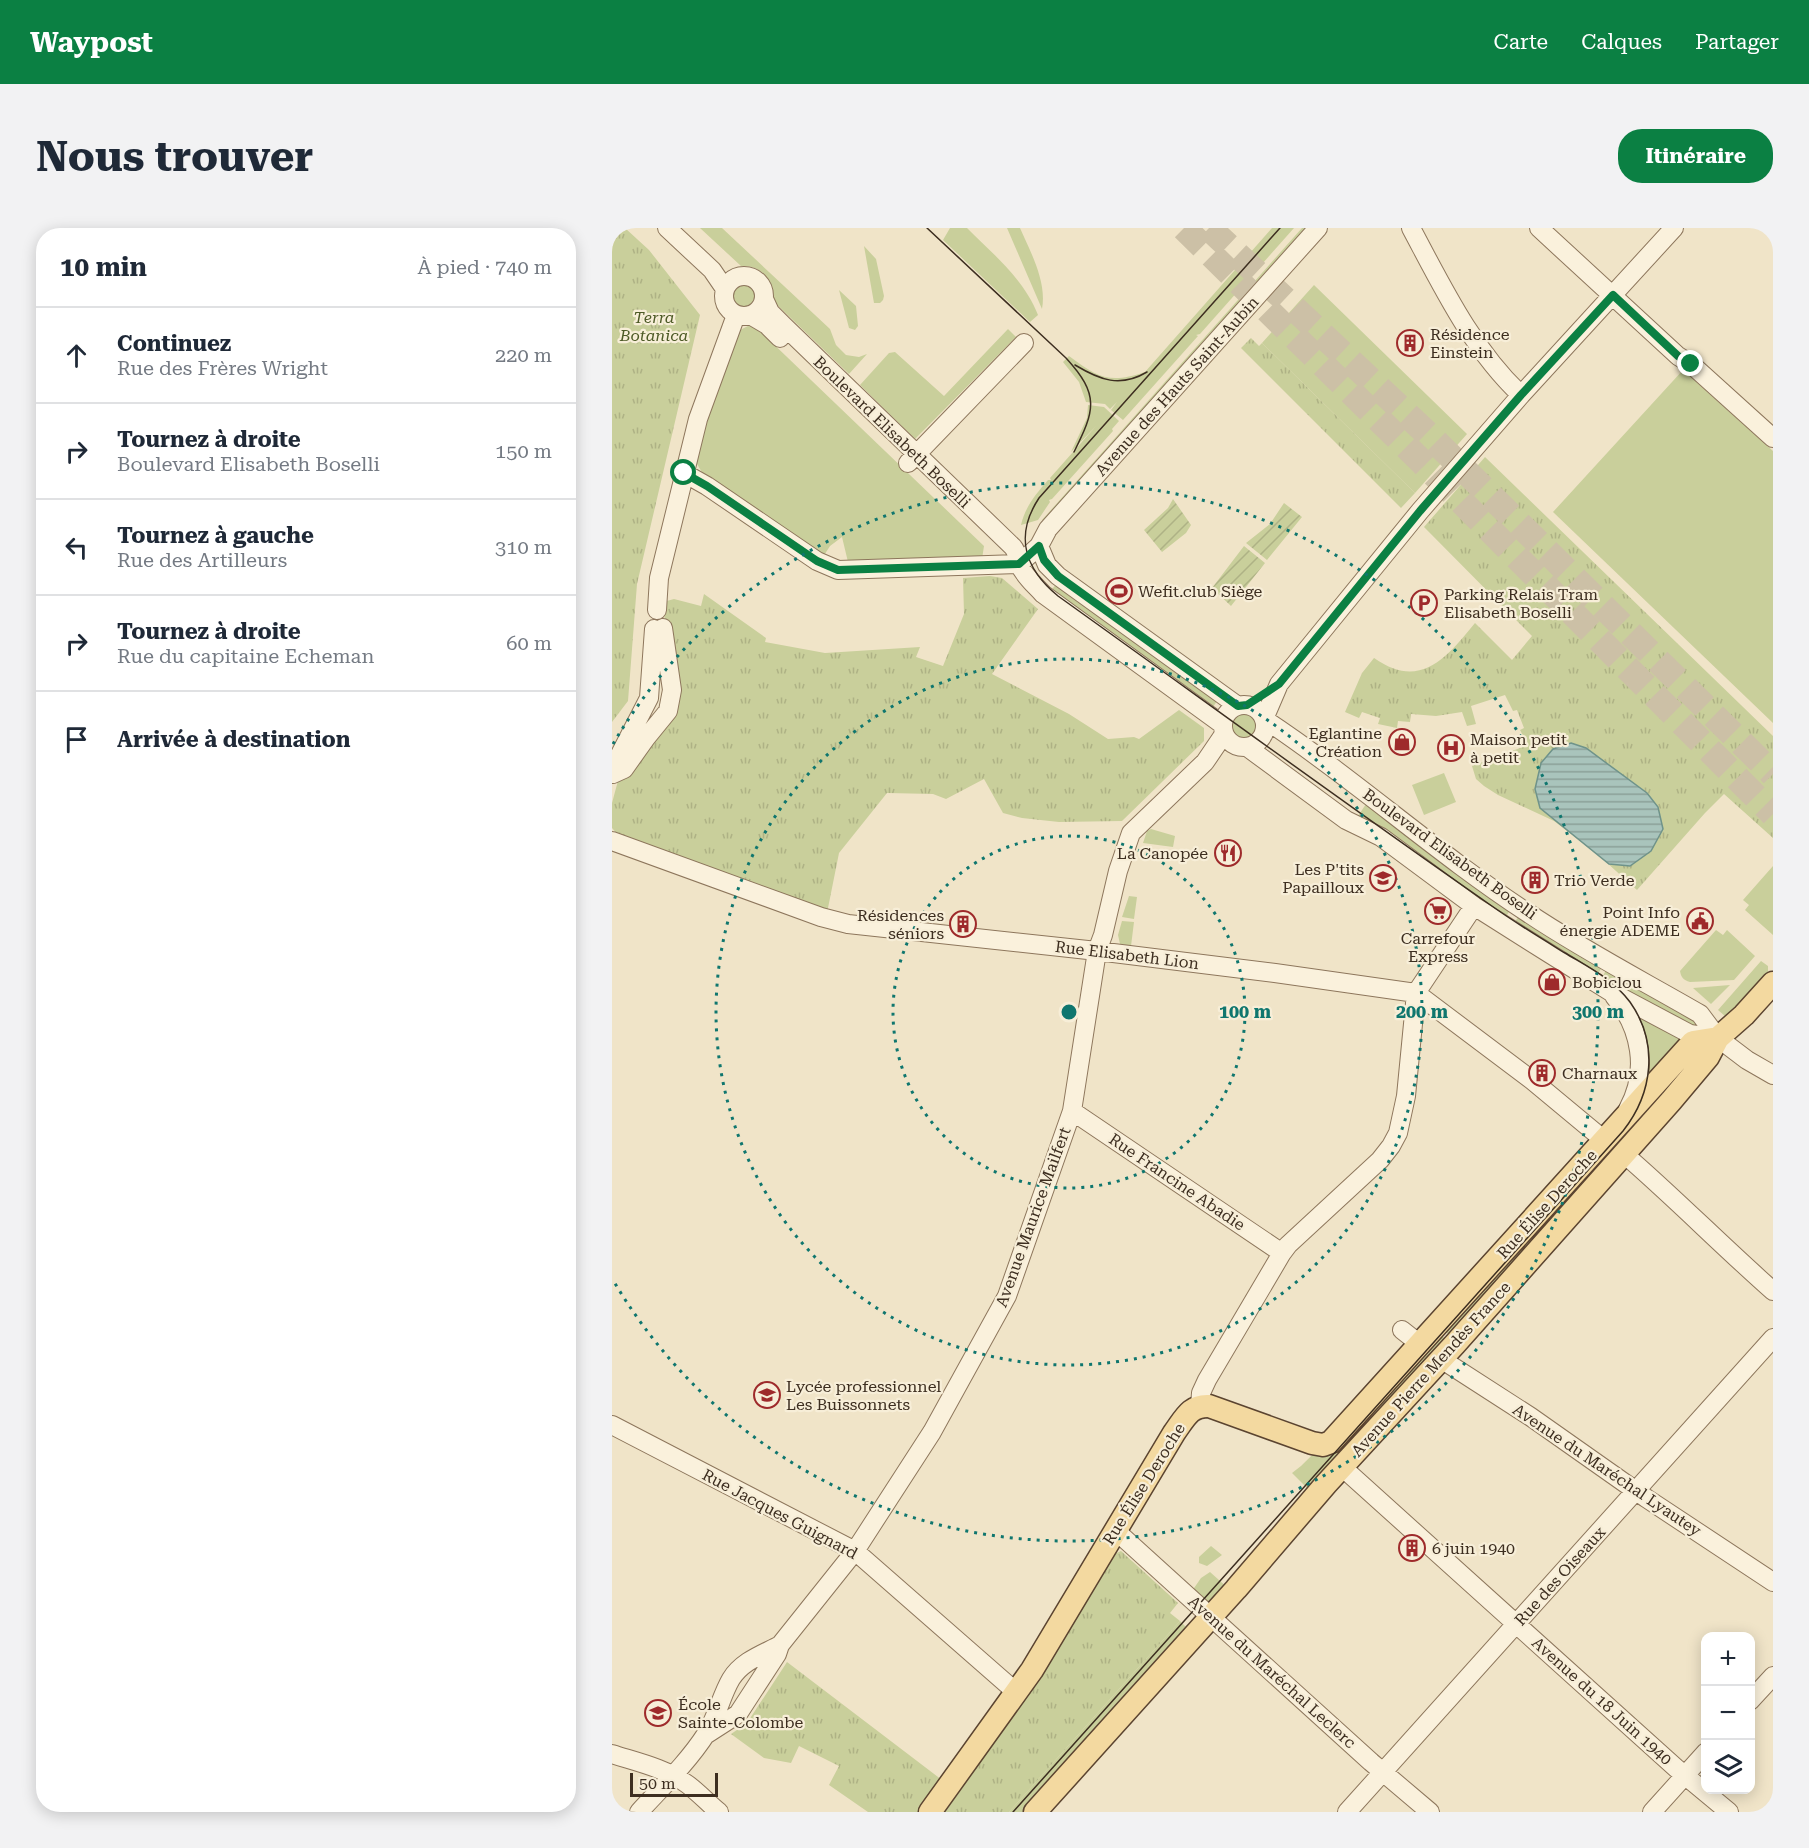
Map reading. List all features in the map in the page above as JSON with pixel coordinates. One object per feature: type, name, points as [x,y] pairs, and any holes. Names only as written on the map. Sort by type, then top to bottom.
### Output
[{"type":"main road","points":[[1604,1140],[1693,1042],[1718,1038],[1744,1015],[1773,983]]},
{"type":"main road","name":"Avenue Pierre Mendès France","points":[[1035,1812],[1624,1154],[1701,1065],[1718,1038]]},
{"type":"main road","name":"Rue Élise Deroche","points":[[930,1812],[1032,1670],[1174,1433],[1192,1409],[1200,1405],[1209,1406],[1312,1443],[1323,1445],[1331,1442],[1604,1140]]},
{"type":"street","points":[[667,228],[712,270],[725,289]]},
{"type":"street","points":[[657,609],[660,578],[698,419],[743,315],[759,309],[764,299],[762,287],[758,281],[730,271],[683,228]]},
{"type":"street","name":"Avenue des Hauts Saint-Aubin","points":[[1019,564],[1039,546],[1048,528],[1318,228]]},
{"type":"street","points":[[1411,228],[1451,304],[1483,351],[1521,395]]},
{"type":"street","points":[[1539,228],[1678,356],[1691,364],[1773,438]]},
{"type":"street","points":[[1279,684],[1229,711],[1233,738],[1259,740],[1264,729],[1264,720],[1279,684],[1420,511],[1521,395],[1674,228]]},
{"type":"street","points":[[740,276],[730,281],[724,296],[725,304],[743,315]]},
{"type":"street","name":"Boulevard Elisabeth Boselli","points":[[764,299],[770,312],[912,459]]},
{"type":"street","name":"Boulevard Elisabeth Boselli","points":[[743,315],[767,325],[912,459],[1013,547],[1027,577],[1043,594],[1233,738],[1346,820],[1381,837],[1474,906],[1611,992],[1690,1034],[1718,1038]]},
{"type":"street","points":[[912,459],[1024,343]]},
{"type":"street","points":[[684,473],[707,486],[817,561],[838,570],[1019,564]]},
{"type":"street","points":[[1039,546],[1044,560],[1058,576],[1242,706],[1257,710],[1264,720]]},
{"type":"street","points":[[613,776],[616,762],[649,698],[658,628]]},
{"type":"street","name":"Boulevard Elisabeth Boselli","points":[[1264,720],[1368,793],[1418,834],[1527,913],[1700,1014],[1718,1038]]},
{"type":"street","name":"Avenue Maurice Mailfert","points":[[639,1812],[673,1776],[706,1734],[731,1679],[739,1669],[748,1661],[780,1644],[855,1551],[932,1432],[1007,1296],[1072,1111],[1097,951],[1118,871],[1131,833],[1233,738]]},
{"type":"street","name":"Rue Elisabeth Lion","points":[[612,841],[821,917],[848,924],[1097,951],[1416,993],[1533,1081],[1604,1140]]},
{"type":"street","points":[[1200,1405],[1201,1393],[1207,1380],[1282,1253],[1392,1146],[1398,1133],[1406,1096],[1416,993],[1474,906]]},
{"type":"street","name":"Boulevard Elisabeth Boselli","points":[[1611,992],[1631,1022],[1640,1049],[1639,1080],[1624,1118]]},
{"type":"street","points":[[1718,1038],[1773,1075]]},
{"type":"street","name":"Rue Francine Abadie","points":[[1072,1111],[1282,1253]]},
{"type":"street","points":[[1624,1154],[1773,1292]]},
{"type":"street","points":[[1402,1330],[1421,1345]]},
{"type":"street","name":"Rue des Oiseaux","points":[[1347,1812],[1773,1338]]},
{"type":"street","name":"Avenue du Maréchal Lyautey","points":[[1441,1359],[1531,1417],[1773,1582]]},
{"type":"street","name":"Rue Jacques Guignard","points":[[612,1425],[855,1551],[1016,1692]]},
{"type":"street","name":"Avenue du 18 Juin 1940","points":[[1342,1467],[1516,1625],[1729,1812]]},
{"type":"street","name":"Avenue du Maréchal Leclerc","points":[[1115,1530],[1430,1812]]},
{"type":"street","points":[[1755,1696],[1773,1676]]},
{"type":"street","points":[[612,1754],[673,1776],[686,1784],[718,1812]]},
{"type":"street","points":[[1652,1812],[1701,1757]]},
{"type":"green space","name":"Terra Botanica","points":[[612,228],[625,228],[649,250],[700,315],[637,584],[628,701],[612,722]]},
{"type":"green space","points":[[700,228],[722,228],[830,329],[836,345],[846,355],[859,357],[867,354],[849,374],[772,300],[771,286],[765,275],[755,268],[741,266]]},
{"type":"green space","points":[[950,228],[967,228],[997,257],[1025,290],[1038,315],[1030,322],[943,240]]},
{"type":"green space","points":[[1007,228],[1020,228],[1029,247],[1040,278],[1042,309]]},
{"type":"green space","points":[[1272,228],[1294,228],[1200,334],[1196,335],[1198,336],[1123,420],[1111,410],[1117,402],[1110,409],[1105,404],[1086,402],[1079,382],[1063,362],[1069,356],[1105,377],[1122,378],[1145,372]]},
{"type":"green space","points":[[1302,228],[1307,228],[1044,521],[1042,520]]},
{"type":"green space","points":[[864,246],[876,259],[884,296],[880,303],[874,303]]},
{"type":"green space","points":[[744,284],[749,285],[755,291],[755,301],[749,307],[744,308],[739,307],[733,301],[732,296],[733,291],[739,285]]},
{"type":"green space","points":[[1314,285],[1467,434],[1415,493],[1262,343]]},
{"type":"green space","points":[[839,290],[856,306],[858,326],[855,330],[849,328]]},
{"type":"green space","points":[[750,325],[761,332],[984,546],[982,559],[848,562],[842,537],[830,546],[823,557],[703,474],[697,464],[695,453],[738,331]]},
{"type":"green space","points":[[1008,329],[1016,337],[915,439],[860,385],[889,353],[895,352],[944,396]]},
{"type":"green space","points":[[1251,338],[1259,346],[1262,343],[1415,493],[1401,508],[1241,348]]},
{"type":"green space","points":[[1683,370],[1773,451],[1773,723],[1553,512]]},
{"type":"green space","points":[[1088,405],[1104,407],[1119,421],[1112,429],[1113,431],[1049,500],[1050,502],[1038,520],[1021,525],[1025,512],[1035,496],[1096,426],[1071,452],[1087,418]]},
{"type":"green space","points":[[1485,457],[1773,736],[1773,838],[1724,794],[1637,890],[1595,852],[1554,821],[1498,795],[1476,779],[1472,766],[1528,745],[1520,730],[1524,728],[1517,710],[1513,711],[1505,695],[1471,706],[1476,724],[1467,726],[1462,712],[1436,716],[1411,714],[1410,722],[1398,721],[1397,728],[1378,724],[1380,718],[1362,712],[1359,718],[1345,712],[1362,673],[1374,658],[1391,667],[1406,671],[1432,666],[1454,647],[1475,623],[1512,660],[1532,636],[1424,527]]},
{"type":"green space","points":[[1173,499],[1191,525],[1186,533],[1162,552],[1144,530],[1168,508]]},
{"type":"green space","points":[[1284,503],[1302,517],[1267,560],[1246,543],[1270,524]]},
{"type":"green space","points":[[1244,546],[1265,563],[1231,606],[1212,588]]},
{"type":"green space","points":[[990,576],[1002,578],[1038,609],[992,674],[1069,714],[1108,739],[1134,737],[1139,739],[1179,710],[1204,728],[1204,741],[1122,821],[1059,822],[1022,818],[1003,813],[984,779],[946,799],[933,794],[887,793],[839,853],[827,913],[618,835],[612,828],[612,803],[619,777],[672,693],[663,602],[674,599],[701,606],[704,594],[766,638],[765,642],[825,653],[920,647],[916,657],[943,666],[964,614],[963,578]]},
{"type":"green space","points":[[1058,582],[1219,698],[1211,710],[1048,594]]},
{"type":"green space","points":[[1244,713],[1253,717],[1257,726],[1253,735],[1244,739],[1235,735],[1231,726],[1235,717]]},
{"type":"green space","points":[[1444,773],[1456,802],[1424,815],[1412,785]]},
{"type":"green space","points":[[1366,804],[1512,907],[1504,920],[1358,816]]},
{"type":"green space","points":[[1151,829],[1175,836],[1173,847],[1143,843],[1147,831]]},
{"type":"green space","points":[[1773,866],[1773,935],[1745,910],[1749,905],[1743,900]]},
{"type":"green space","points":[[1129,896],[1137,897],[1134,919],[1122,917]]},
{"type":"green space","points":[[1521,913],[1604,964],[1596,977],[1512,926]]},
{"type":"green space","points":[[1122,921],[1134,922],[1131,946],[1120,944],[1118,935]]},
{"type":"green space","points":[[1716,930],[1723,935],[1727,930],[1755,956],[1734,980],[1690,982],[1686,980],[1680,971]]},
{"type":"green space","points":[[1761,961],[1768,966],[1768,974],[1726,1017],[1718,1010]]},
{"type":"green space","points":[[1608,966],[1700,1022],[1697,1029],[1601,980]]},
{"type":"green space","points":[[1730,985],[1711,1004],[1693,988]]},
{"type":"green space","points":[[1628,1008],[1685,1038],[1641,1091]]},
{"type":"green space","points":[[1591,1161],[1603,1171],[1453,1338],[1441,1328]]},
{"type":"green space","points":[[1437,1332],[1449,1342],[1314,1495],[1292,1473]]},
{"type":"green space","points":[[1211,1546],[1222,1555],[1207,1566],[1199,1563],[1199,1557]]},
{"type":"green space","points":[[1121,1551],[1178,1603],[1170,1613],[1180,1621],[1009,1812],[941,1812],[1112,1555]]},
{"type":"green space","points":[[1210,1572],[1229,1589],[1211,1605],[1192,1591],[1201,1578]]},
{"type":"green space","points":[[1180,1621],[1190,1631],[1028,1812],[1009,1812]]},
{"type":"green space","points":[[787,1662],[942,1780],[919,1812],[868,1812],[829,1785],[839,1766],[799,1746],[791,1763],[764,1758],[731,1734],[747,1723]]},
{"type":"water","points":[[1571,743],[1586,748],[1647,793],[1658,807],[1663,829],[1651,851],[1630,866],[1609,864],[1540,808],[1535,789],[1541,763],[1553,749]]},
{"type":"tunnel","points":[[1184,228],[1419,459],[1773,814]]},
{"type":"tunnel","points":[[1209,228],[1434,440],[1773,774]]},
{"type":"tram line","points":[[927,228],[1066,358],[1085,382],[1091,403],[1090,414],[1074,452]]},
{"type":"tram line","points":[[1013,1812],[1623,1131],[1641,1101],[1649,1068],[1645,1034],[1639,1018],[1630,1002],[1616,987],[1600,974],[1498,911],[1058,596],[1047,586],[1031,563],[1025,539],[1031,512],[1039,498],[1280,228]]},
{"type":"tram line","points":[[1075,365],[1093,375],[1119,381],[1128,380],[1147,372]]},
{"type":"place","name":"Résidence Einstein","points":[[1410,343]]},
{"type":"place","name":"Wefit.club Siège","points":[[1119,591]]},
{"type":"place","name":"Parking Relais Tram Elisabeth Boselli","points":[[1424,603]]},
{"type":"place","name":"Eglantine Création","points":[[1402,742]]},
{"type":"place","name":"Maison petit à petit","points":[[1451,748]]},
{"type":"place","name":"La Canopée","points":[[1228,853]]},
{"type":"place","name":"Les P'tits Papailloux","points":[[1383,878]]},
{"type":"place","name":"Trio Verde","points":[[1535,880]]},
{"type":"place","name":"Carrefour Express","points":[[1438,911]]},
{"type":"place","name":"Point Info énergie ADEME","points":[[1700,921]]},
{"type":"place","name":"Résidences séniors","points":[[963,924]]},
{"type":"place","name":"Bobiclou","points":[[1552,982]]},
{"type":"place","name":"Charnaux","points":[[1542,1073]]},
{"type":"place","name":"Lycée professionnel Les Buissonnets","points":[[767,1395]]},
{"type":"place","name":"6 juin 1940","points":[[1412,1548]]},
{"type":"place","name":"École Sainte-Colombe","points":[[658,1713]]},
{"type":"route","points":[[684,473],[707,486],[817,561],[838,570],[1019,564],[1039,546],[1044,560],[1058,576],[1238,706],[1247,705],[1279,684],[1420,511],[1479,446],[1521,395],[1613,295],[1678,356],[1691,364]]}]
